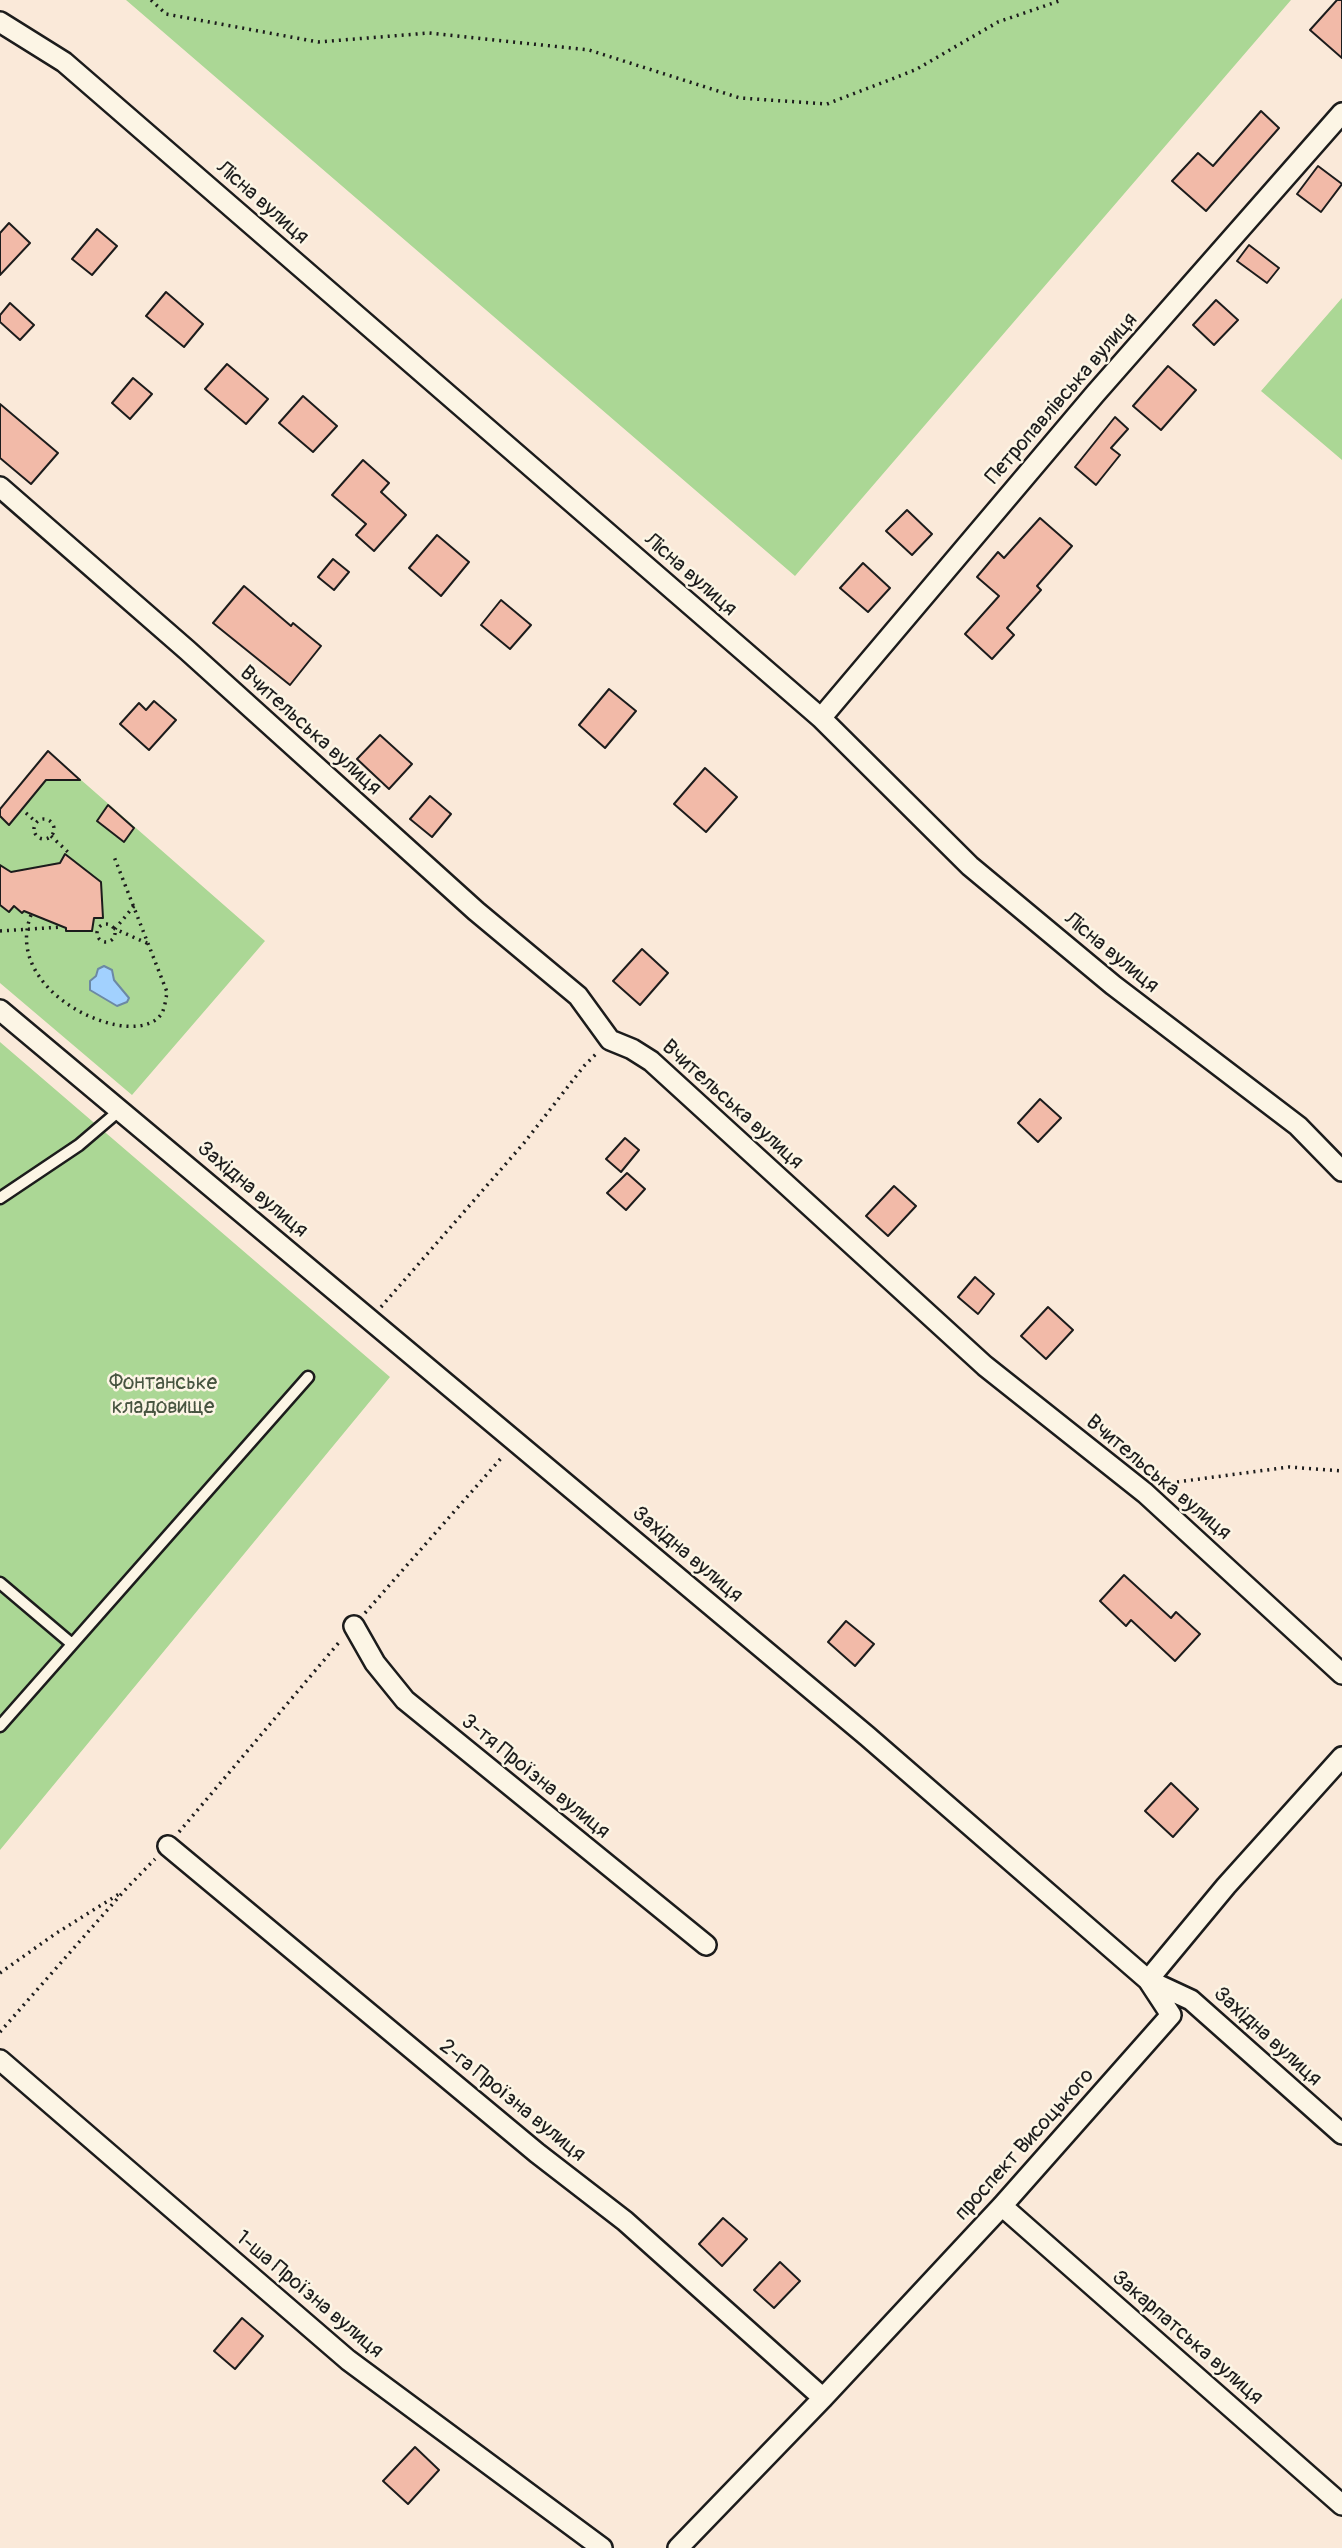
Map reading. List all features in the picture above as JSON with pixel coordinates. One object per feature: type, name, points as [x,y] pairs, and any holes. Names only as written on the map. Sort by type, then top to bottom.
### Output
[{"type":"street","name":"Лісна вулиця","points":[[0,22],[65,62],[821,718],[970,866],[1113,985],[1298,1126],[1342,1171]]},
{"type":"street","name":"Петропавлівська вулиця","points":[[821,718],[1095,394],[1342,113]]},
{"type":"street","name":"Вчительська вулиця","points":[[0,487],[187,650],[476,911],[579,996],[610,1040],[651,1061],[985,1366],[1145,1493],[1342,1674]]},
{"type":"street","name":"Західна вулиця","points":[[0,1010],[867,1736],[1148,1980],[1191,2000],[1342,2134]]},
{"type":"street","name":"3-тя Проїзна вулиця","points":[[354,1626],[375,1663],[405,1700],[706,1945]]},
{"type":"street","points":[[1148,1980],[1226,1886],[1341,1760]]},
{"type":"street","name":"2-га Проїзна вулиця","points":[[168,1846],[526,2144],[625,2221],[823,2398]]},
{"type":"street","name":"проспект Висоцького","points":[[678,2548],[823,2398],[1002,2206],[1171,2015],[1148,1980]]},
{"type":"street","name":"1-ша Проїзна вулиця","points":[[0,2060],[348,2360],[602,2548]]},
{"type":"street","name":"Закарпатська вулиця","points":[[1002,2206],[1342,2505]]},
{"type":"lane","points":[[0,1198],[79,1145],[120,1110]]},
{"type":"lane","points":[[0,1726],[308,1377]]},
{"type":"lane","points":[[0,1583],[72,1644]]},
{"type":"path","points":[[150,0],[166,14],[318,42],[429,33],[589,50],[740,98],[827,104],[915,70],[998,22],[1062,0]]},
{"type":"path","points":[[26,813],[36,822]]},
{"type":"path","points":[[41,819],[51,822],[51,836],[42,839],[38,837],[34,827],[36,822],[41,819]]},
{"type":"path","points":[[51,836],[70,854]]},
{"type":"path","points":[[31,915],[23,940],[30,967],[47,992],[66,1005],[108,1025],[148,1024],[161,1014],[167,992],[113,854]]},
{"type":"path","points":[[134,906],[115,929],[116,934],[110,942],[100,941],[97,936],[99,927],[107,924],[115,929],[149,944]]},
{"type":"path","points":[[0,931],[62,927]]},
{"type":"path","points":[[371,1319],[524,1143],[584,1066],[610,1040]]},
{"type":"path","points":[[0,2032],[124,1891],[168,1846],[515,1441]]},
{"type":"path","points":[[1145,1493],[1177,1482],[1289,1467],[1342,1471]]},
{"type":"path","points":[[0,1973],[55,1934],[124,1891]]},
{"type":"green space","points":[[126,0],[1291,0],[795,576]]},
{"type":"green space","points":[[1342,298],[1342,460],[1261,391]]},
{"type":"green space","points":[[48,751],[265,941],[132,1095],[0,983],[0,809]]},
{"type":"green space","name":"Фонтанське кладовище","points":[[0,1042],[390,1377],[0,1850]]},
{"type":"water","points":[[104,966],[112,970],[114,980],[129,998],[127,1002],[117,1006],[90,990],[90,981],[96,976],[98,969]]},
{"type":"building","points":[[1337,0],[1342,0],[1342,58],[1310,30]]},
{"type":"building","points":[[1261,111],[1279,128],[1206,211],[1172,181],[1198,153],[1213,166]]},
{"type":"building","points":[[1318,166],[1342,184],[1321,212],[1297,194]]},
{"type":"building","points":[[9,223],[30,243],[0,275],[0,233]]},
{"type":"building","points":[[97,229],[117,246],[92,275],[72,259]]},
{"type":"building","points":[[1249,245],[1279,268],[1267,283],[1237,261]]},
{"type":"building","points":[[166,292],[203,324],[184,347],[146,316]]},
{"type":"building","points":[[1216,300],[1238,320],[1214,345],[1193,325]]},
{"type":"building","points":[[10,303],[34,325],[20,340],[0,322],[0,315]]},
{"type":"building","points":[[227,364],[268,399],[246,424],[205,389]]},
{"type":"building","points":[[1168,366],[1196,390],[1161,430],[1133,406]]},
{"type":"building","points":[[133,378],[152,394],[130,419],[112,403]]},
{"type":"building","points":[[303,396],[337,426],[313,452],[279,423]]},
{"type":"building","points":[[0,404],[58,453],[31,484],[0,458]]},
{"type":"building","points":[[1115,417],[1128,429],[1111,448],[1120,455],[1096,485],[1075,467]]},
{"type":"building","points":[[363,460],[389,483],[381,492],[406,515],[374,551],[356,535],[366,524],[332,495]]},
{"type":"building","points":[[907,510],[932,534],[912,555],[886,531]]},
{"type":"building","points":[[1040,518],[1072,546],[1037,586],[1041,590],[1007,628],[1014,635],[992,659],[965,634],[999,596],[977,577],[998,552],[1004,558]]},
{"type":"building","points":[[437,535],[469,562],[441,596],[409,568]]},
{"type":"building","points":[[333,559],[349,572],[334,590],[318,577]]},
{"type":"building","points":[[863,563],[890,588],[868,612],[840,588]]},
{"type":"building","points":[[244,586],[291,626],[293,623],[321,646],[290,685],[213,623]]},
{"type":"building","points":[[501,600],[531,625],[510,649],[481,625]]},
{"type":"building","points":[[609,689],[636,711],[605,748],[579,725]]},
{"type":"building","points":[[154,701],[176,720],[149,750],[120,724],[139,703],[146,710]]},
{"type":"building","points":[[380,735],[412,764],[389,789],[357,759]]},
{"type":"building","points":[[48,751],[80,780],[46,780],[9,825],[0,816],[0,809]]},
{"type":"building","points":[[705,768],[737,797],[706,832],[674,804]]},
{"type":"building","points":[[430,796],[451,814],[432,837],[410,819]]},
{"type":"building","points":[[108,805],[134,828],[124,842],[97,821]]},
{"type":"building","points":[[65,854],[101,882],[103,918],[94,918],[92,931],[66,931],[66,928],[24,911],[22,913],[14,906],[9,912],[0,905],[0,865],[11,872],[60,863]]},
{"type":"building","points":[[642,949],[668,973],[640,1005],[613,981]]},
{"type":"building","points":[[1040,1099],[1061,1118],[1038,1142],[1018,1123]]},
{"type":"building","points":[[625,1138],[639,1150],[621,1172],[606,1159]]},
{"type":"building","points":[[627,1173],[645,1189],[626,1210],[607,1193]]},
{"type":"building","points":[[894,1186],[916,1206],[888,1236],[866,1216]]},
{"type":"building","points":[[975,1277],[994,1294],[978,1314],[958,1297]]},
{"type":"building","points":[[1048,1307],[1073,1330],[1046,1359],[1021,1336]]},
{"type":"building","points":[[1124,1575],[1171,1618],[1176,1612],[1200,1634],[1175,1661],[1131,1620],[1126,1626],[1100,1601]]},
{"type":"building","points":[[846,1621],[874,1644],[855,1666],[828,1642]]},
{"type":"building","points":[[1171,1783],[1198,1809],[1173,1837],[1145,1811]]},
{"type":"building","points":[[723,2218],[747,2239],[722,2266],[699,2244]]},
{"type":"building","points":[[780,2262],[800,2281],[774,2308],[754,2290]]},
{"type":"building","points":[[242,2318],[263,2336],[235,2369],[214,2351]]},
{"type":"building","points":[[415,2447],[439,2470],[408,2504],[383,2481]]}]
